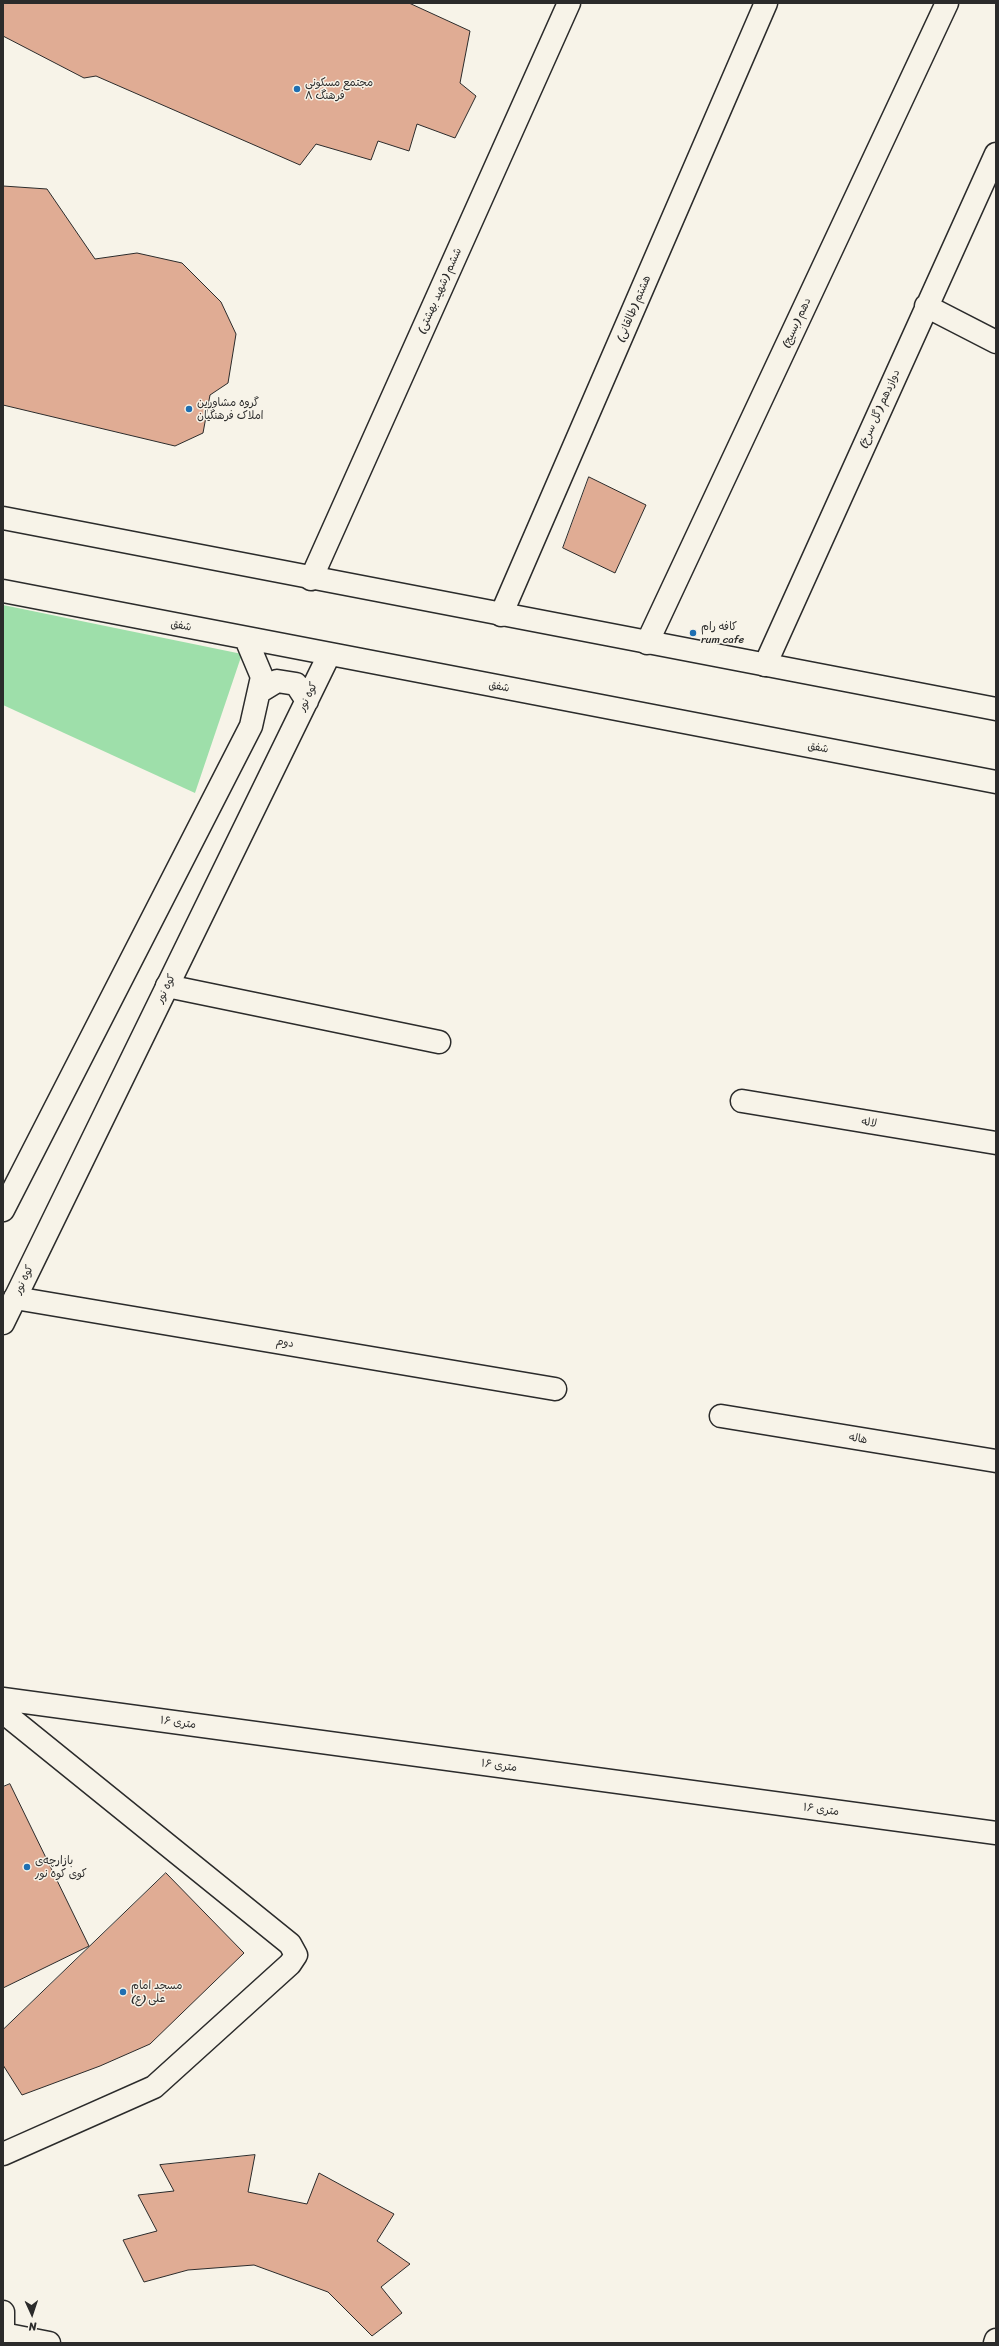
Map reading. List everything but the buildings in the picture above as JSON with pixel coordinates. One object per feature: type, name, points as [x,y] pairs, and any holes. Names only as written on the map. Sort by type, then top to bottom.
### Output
[{"type":"street","name":"ششم (شهید بهشتی)","points":[[311,579],[568,3]]},
{"type":"street","name":"هشتم (طالقانی)","points":[[501,615],[766,3]]},
{"type":"street","name":"دهم (بسیج)","points":[[648,643],[947,3]]},
{"type":"street","name":"دوازدهم (گل سرخ)","points":[[765,665],[996,154]]},
{"type":"street","points":[[926,306],[996,342]]},
{"type":"street","points":[[3,518],[311,579],[996,709]]},
{"type":"street","name":"شفق","points":[[3,591],[246,639],[996,782]]},
{"type":"street","points":[[3,1210],[251,726],[262,677],[246,639]]},
{"type":"street","name":"کوه نور","points":[[3,1323],[329,654]]},
{"type":"street","points":[[259,692],[277,681],[296,684],[307,701]]},
{"type":"street","points":[[167,986],[439,1042]]},
{"type":"street","name":"لاله","points":[[742,1101],[996,1143]]},
{"type":"street","name":"دوم","points":[[15,1298],[556,1389]]},
{"type":"street","name":"هاله","points":[[721,1416],[996,1462]]},
{"type":"street","name":"۱۶ متری","points":[[3,1699],[996,1833]]},
{"type":"street","points":[[3,1712],[290,1944],[296,1955],[290,1964],[154,2087],[3,2154]]},
{"type":"street","points":[[3,2312],[3,2326]]},
{"type":"street","points":[[3,2334],[49,2343]]},
{"type":"green space","points":[[3,605],[242,654],[195,793],[3,705]]},
{"type":"place","name":"مجتمع مسکونی فرهنگ ۸","points":[[297,89]]},
{"type":"place","name":"گروه مشاورین املاک فرهنگیان","points":[[189,409]]},
{"type":"place","name":"کافه رام rum cafe","points":[[693,633]]},
{"type":"place","name":"بازارچه‌ی کوی کوه نور","points":[[27,1867]]},
{"type":"place","name":"مسجد امام علی (ع)","points":[[123,1992]]}]
